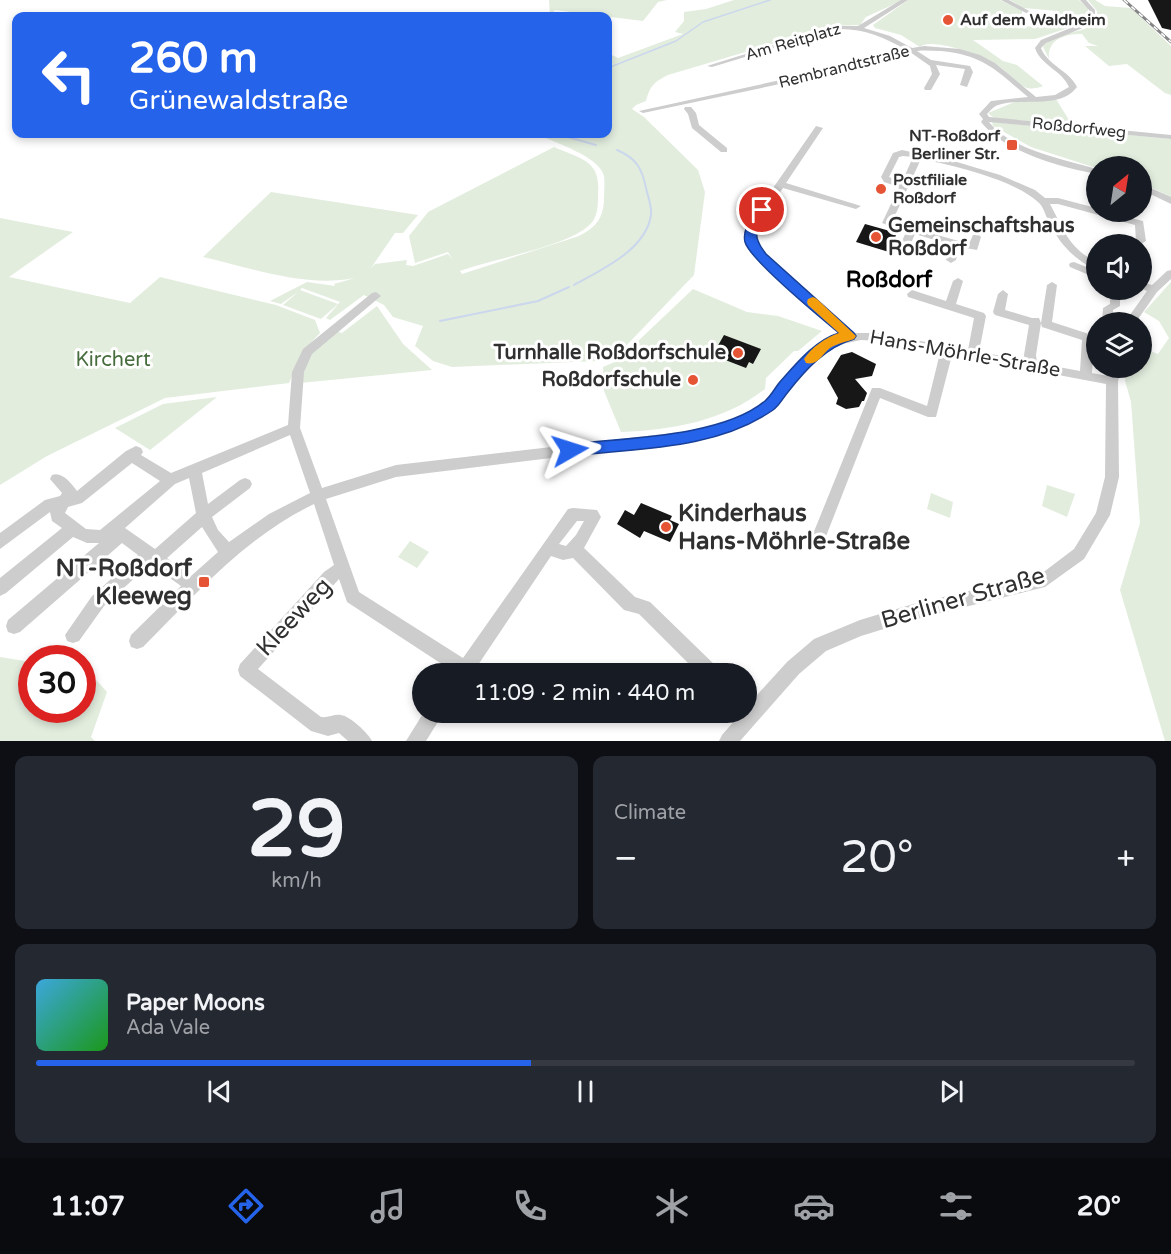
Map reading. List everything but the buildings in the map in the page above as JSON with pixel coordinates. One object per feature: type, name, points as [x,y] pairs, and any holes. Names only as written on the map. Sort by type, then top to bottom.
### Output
[{"type":"street","points":[[861,27],[905,0]]},
{"type":"street","points":[[1004,0],[1028,12]]},
{"type":"street","points":[[1083,0],[1093,13],[1093,18],[1089,23],[1048,37],[1040,42],[1038,48],[1045,62],[1071,81],[1071,90],[1065,95],[994,102],[983,113],[989,128],[1014,143],[1086,168]]},
{"type":"street","name":"Am Reitplatz","points":[[710,66],[837,27],[861,27],[929,62]]},
{"type":"street","name":"Rembrandtstraße","points":[[643,111],[832,71],[908,50],[941,48],[978,56],[993,64],[1033,98]]},
{"type":"street","points":[[929,62],[968,67],[969,72],[964,86]]},
{"type":"street","points":[[928,88],[936,69],[929,62]]},
{"type":"street","points":[[688,109],[692,112],[695,126],[724,150]]},
{"type":"street","name":"Roßdorfweg","points":[[987,119],[1171,137]]},
{"type":"street","points":[[819,128],[752,227],[751,242],[762,257],[850,336]]},
{"type":"street","points":[[903,185],[885,178],[890,166],[898,154],[918,156],[1004,179],[1043,201],[1058,201],[1140,224],[1141,234]]},
{"type":"street","points":[[918,156],[887,223],[973,248],[976,237]]},
{"type":"street","points":[[780,184],[856,206]]},
{"type":"street","points":[[1152,192],[1171,201]]},
{"type":"street","points":[[1043,201],[1066,245],[1073,253],[1086,260]]},
{"type":"street","points":[[904,248],[912,230]]},
{"type":"street","points":[[951,260],[956,243]]},
{"type":"street","points":[[1074,265],[1086,270]]},
{"type":"street","points":[[1137,312],[1153,290],[1171,273]]},
{"type":"street","points":[[950,306],[958,281]]},
{"type":"street","points":[[1052,285],[1046,324],[1086,337]]},
{"type":"street","points":[[912,294],[980,316],[973,344],[973,354]]},
{"type":"street","points":[[1002,294],[999,312],[1035,322],[1030,355],[1032,365]]},
{"type":"street","points":[[14,626],[89,561],[170,480],[294,428],[297,379],[307,352],[376,296]]},
{"type":"street","points":[[1108,312],[1108,308],[1115,306],[1115,300]]},
{"type":"street","name":"Hans-Möhrle-Straße","points":[[137,641],[228,552],[258,528],[299,504],[350,482],[396,471],[708,434],[748,418],[771,405],[784,387],[825,345],[838,338],[879,337],[1086,375]]},
{"type":"street","points":[[818,539],[876,391],[932,413],[947,350]]},
{"type":"street","name":"Berliner Straße","points":[[757,704],[820,645],[860,628],[913,612],[1045,580],[1079,554],[1103,515],[1112,477],[1114,378]]},
{"type":"street","name":"Kleeweg","points":[[294,428],[353,597],[451,663]]},
{"type":"street","points":[[0,542],[49,504],[75,500],[134,453],[170,480]]},
{"type":"street","points":[[195,470],[202,516],[217,543],[228,552]]},
{"type":"street","points":[[57,479],[72,493],[58,509],[57,516],[86,537],[92,538],[117,531]]},
{"type":"street","points":[[73,635],[93,606],[202,516],[245,484]]},
{"type":"street","points":[[469,663],[549,546],[573,513],[594,517],[574,549],[563,553],[549,546]]},
{"type":"street","points":[[0,588],[73,528]]},
{"type":"street","points":[[117,531],[193,586]]},
{"type":"street","points":[[574,549],[630,604],[644,608],[701,663]]},
{"type":"street","name":"Kleeweg","points":[[343,568],[329,577],[246,670],[317,725],[328,727],[341,724],[363,741]]},
{"type":"street","points":[[415,741],[427,723]]},
{"type":"street","name":"Berliner Straße","points":[[728,741],[741,723]]},
{"type":"green space","points":[[549,0],[667,0],[658,2],[643,21],[612,17],[612,12],[555,10],[550,12]]},
{"type":"green space","points":[[734,0],[903,0],[866,17],[860,25],[833,26],[668,75],[653,85],[646,101],[632,109],[644,117],[698,170],[705,192],[694,275],[622,350],[598,361],[452,367],[433,361],[415,346],[423,326],[393,317],[384,305],[364,295],[330,320],[326,318],[340,302],[302,288],[300,290],[338,304],[321,319],[283,305],[298,292],[281,304],[270,301],[307,282],[335,286],[334,284],[355,278],[298,279],[203,257],[271,192],[418,215],[403,233],[395,233],[371,268],[375,264],[407,260],[406,265],[413,266],[448,254],[453,260],[448,252],[415,263],[409,236],[428,212],[554,147],[581,158],[593,167],[598,183],[598,205],[593,221],[569,238],[551,245],[460,271],[462,274],[579,236],[594,226],[600,217],[604,200],[604,176],[594,162],[585,156],[546,138],[612,138],[612,55],[618,58],[683,34],[675,32],[684,21],[684,12],[706,9]]},
{"type":"green space","points":[[908,0],[1000,0],[1022,10],[1022,14],[1011,24],[1024,26],[1044,24],[1054,17],[1057,11],[1023,8],[1010,0],[1079,0],[1088,8],[1088,15],[1080,24],[1035,39],[973,40],[1003,61],[1017,65],[1043,86],[1029,88],[1017,83],[996,64],[980,56],[957,48],[934,44],[920,47],[901,35],[875,28],[873,25]]},
{"type":"green space","points":[[1088,0],[1095,0],[1105,6],[1131,8],[1171,46],[1171,95],[1165,93],[1127,64],[1109,66],[1085,46],[1098,46],[1089,43],[1082,34],[1069,35],[1054,42],[1049,52],[1049,59],[1043,47],[1048,41],[1054,37],[1085,29],[1097,20],[1097,11]]},
{"type":"green space","points":[[1056,99],[1072,125],[994,118],[988,113],[1017,101]]},
{"type":"green space","points":[[992,122],[1171,139],[1171,197],[1152,188],[1152,156],[1086,156],[1086,165],[1031,147],[993,126]]},
{"type":"green space","name":"Kirchert","points":[[0,218],[73,232],[9,277],[130,303],[160,277],[276,305],[315,320],[320,333],[303,351],[289,383],[165,398],[47,456],[0,485]]},
{"type":"green space","points":[[1171,282],[1171,741],[1165,741],[1120,590],[1140,523],[1131,402],[1125,378],[1152,378],[1152,352],[1158,354],[1169,338],[1159,321],[1152,317],[1152,312],[1144,312]]},
{"type":"green space","points":[[693,289],[747,312],[778,316],[822,331],[798,351],[794,351],[766,378],[765,389],[733,409],[679,426],[621,432],[604,391],[603,367],[617,361]]},
{"type":"green space","points":[[377,306],[403,344],[432,370],[300,383],[311,352],[333,330],[342,333]]},
{"type":"green space","points":[[217,397],[150,450],[115,428],[163,404]]},
{"type":"green space","points":[[1047,485],[1075,494],[1067,517],[1042,506]]},
{"type":"green space","points":[[931,493],[953,502],[950,518],[927,509]]},
{"type":"green space","points":[[410,541],[429,552],[417,568],[398,557]]},
{"type":"green space","points":[[0,657],[18,660],[18,723],[96,723],[91,737],[95,741],[0,741]]},
{"type":"green space","points":[[96,680],[107,692],[96,723]]},
{"type":"waterway","points":[[612,66],[676,41],[703,22],[770,0]]},
{"type":"waterway","points":[[571,138],[596,145]]},
{"type":"waterway","points":[[574,285],[621,258],[632,249],[641,239],[651,215],[642,175],[637,164],[629,156],[617,150]]},
{"type":"waterway","points":[[440,321],[538,301],[569,287]]},
{"type":"railway","points":[[1124,0],[1171,42]]},
{"type":"slow traffic","points":[[810,359],[825,345],[838,338],[850,336],[813,302]]},
{"type":"place","name":"Auf dem Waldheim","points":[[948,20]]},
{"type":"place","name":"NT-Roßdorf Berliner Str.","points":[[1012,145]]},
{"type":"place","name":"Postfiliale Roßdorf","points":[[881,189]]},
{"type":"place","name":"Gemeinschaftshaus Roßdorf","points":[[876,237]]},
{"type":"place","name":"Turnhalle Roßdorfschule","points":[[738,353]]},
{"type":"place","name":"Roßdorfschule","points":[[693,380]]},
{"type":"place","name":"Kinderhaus Hans-Möhrle-Straße","points":[[666,527]]},
{"type":"place","name":"NT-Roßdorf Kleeweg","points":[[204,582]]},
{"type":"district","name":"Roßdorf","points":[[889,280]]},
{"type":"route","points":[[570,450],[708,434],[748,418],[771,405],[784,387],[825,345],[838,338],[850,336],[762,257],[751,242],[752,227],[762,210]]}]
